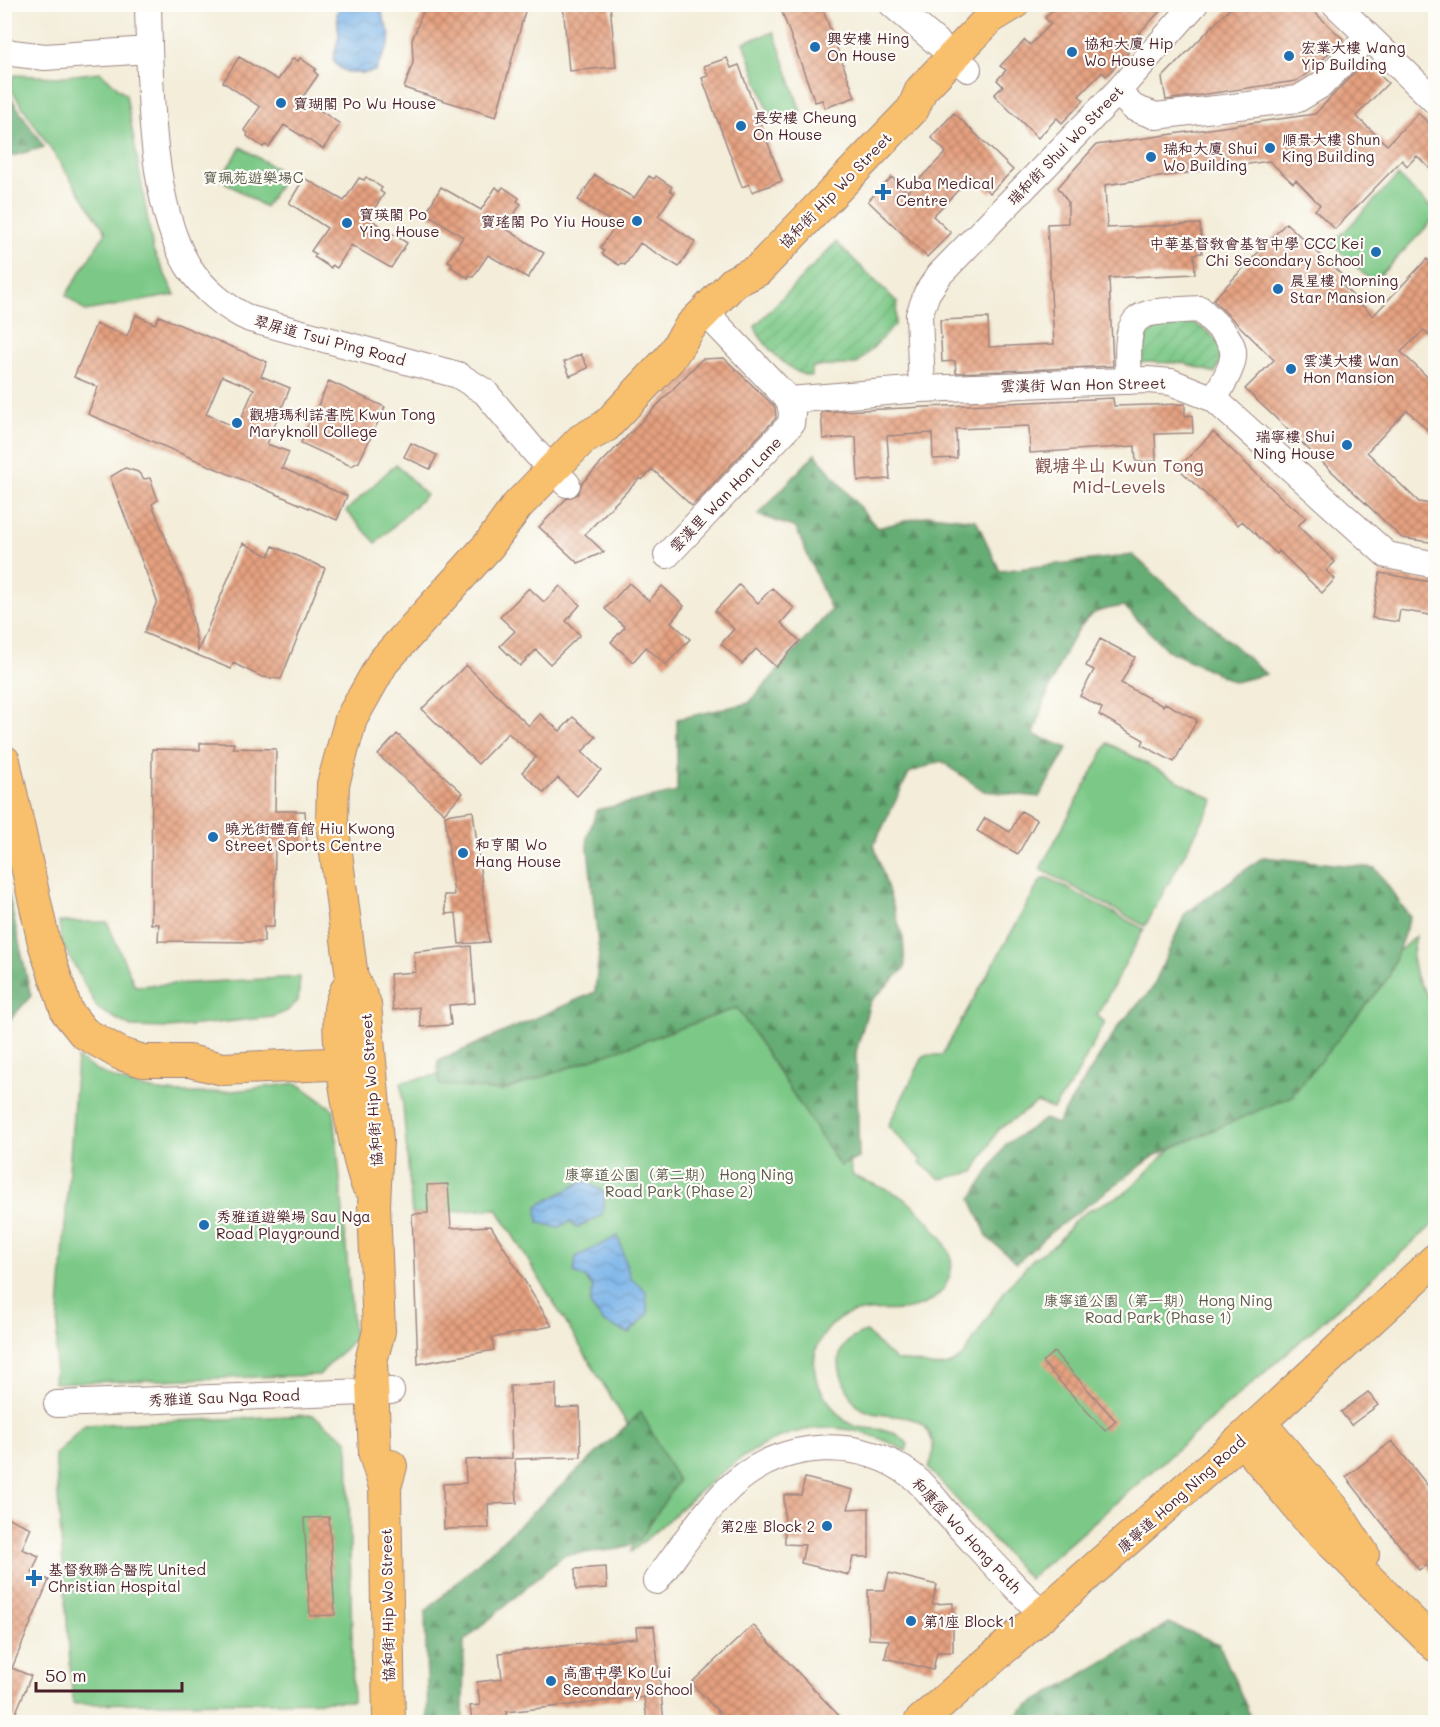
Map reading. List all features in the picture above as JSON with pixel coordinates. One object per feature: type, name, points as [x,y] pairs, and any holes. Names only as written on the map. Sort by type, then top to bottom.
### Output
[{"type":"main road","name":"協和街 Hip Wo Street","points":[[389,1722],[386,1487],[375,1455],[382,1392],[371,1361],[379,1331],[374,1205],[378,1160],[356,1052],[341,1005],[352,978],[332,822],[333,784],[344,737],[357,708],[384,662],[489,544],[531,521],[559,477],[596,454],[606,426],[670,358],[690,327],[712,320],[734,282],[758,270],[913,109],[921,90],[961,62],[990,18],[1012,5]]},
{"type":"main road","points":[[4,761],[44,942],[61,998],[71,1018],[84,1034],[121,1054],[143,1061],[189,1061],[223,1069],[356,1052]]},
{"type":"main road","name":"康寧道 Hong Ning Road","points":[[920,1722],[1251,1431],[1436,1259]]},
{"type":"main road","points":[[1251,1431],[1309,1520],[1397,1605],[1427,1638],[1436,1670]]},
{"type":"street","name":"翠屏道 Tsui Ping Road","points":[[148,4],[155,130],[166,205],[189,267],[210,292],[236,312],[267,325],[458,375],[485,392],[559,477]]},
{"type":"street","points":[[892,4],[961,62]]},
{"type":"street","name":"瑞和街 Shui Wo Street","points":[[922,388],[919,315],[934,284],[1117,92],[1195,4]]},
{"type":"street","points":[[1335,4],[1436,102]]},
{"type":"street","points":[[1117,92],[1134,108],[1156,116],[1298,99],[1321,85],[1368,36]]},
{"type":"street","points":[[4,52],[45,57],[149,50]]},
{"type":"street","points":[[1129,381],[1127,339],[1131,327],[1140,317],[1152,312],[1200,309],[1227,333],[1234,354],[1232,366],[1214,399]]},
{"type":"street","points":[[712,320],[789,400]]},
{"type":"street","name":"雲漢街 Wan Hon Street","points":[[789,400],[922,388],[1129,381],[1171,382],[1214,399],[1387,555],[1436,565]]},
{"type":"street","name":"雲漢里 Wan Hon Lane","points":[[667,555],[791,424],[792,412],[789,400]]},
{"type":"street","name":"秀雅道 Sau Nga Road","points":[[57,1404],[382,1392]]},
{"type":"street","name":"和康徑 Wo Hong Path","points":[[656,1581],[719,1500],[754,1468],[798,1451],[845,1449],[868,1454],[912,1476],[1043,1614]]},
{"type":"green space","points":[[774,32],[801,112],[772,122],[744,42]]},
{"type":"green space","points":[[100,72],[126,95],[153,250],[175,295],[85,311],[66,295],[106,232],[10,88],[14,75],[57,77]]},
{"type":"green space","points":[[5,89],[44,147],[5,158]]},
{"type":"green space","name":"寶珮苑遊樂場C","points":[[241,147],[286,175],[265,207],[220,179]]},
{"type":"green space","points":[[1398,176],[1435,211],[1435,218],[1373,283],[1332,244]]},
{"type":"green space","points":[[836,242],[897,302],[895,325],[857,364],[812,367],[812,376],[805,375],[778,358],[763,341],[755,326]]},
{"type":"green space","points":[[1189,321],[1205,330],[1219,343],[1222,357],[1215,373],[1183,363],[1140,362],[1143,337],[1150,325]]},
{"type":"green space","points":[[815,454],[877,528],[930,515],[976,520],[1000,571],[1133,555],[1266,674],[1235,682],[1167,650],[1124,606],[1096,612],[1084,622],[1066,651],[1043,706],[1034,735],[1068,748],[1039,797],[984,791],[941,761],[909,773],[874,845],[903,938],[905,968],[870,1002],[856,1052],[859,1158],[840,1166],[737,1008],[503,1091],[439,1085],[438,1061],[595,992],[599,953],[587,838],[597,810],[677,792],[677,719],[749,703],[831,610],[796,528],[758,515]]},
{"type":"green space","points":[[396,464],[426,495],[376,543],[346,511]]},
{"type":"green space","points":[[1108,743],[1214,800],[1145,926],[1040,869]]},
{"type":"green space","points":[[1263,857],[1375,868],[1410,917],[1389,977],[1292,1096],[1156,1155],[1051,1232],[1017,1263],[988,1238],[971,1199],[1006,1144],[1045,1119],[1057,1124],[1119,1025],[1152,989],[1185,914]]},
{"type":"green space","points":[[1048,878],[1144,929],[1097,1016],[1105,1022],[1074,1080],[1053,1109],[1037,1103],[998,1130],[974,1172],[940,1179],[920,1163],[921,1160],[888,1126],[924,1055],[942,1055],[1041,880]]},
{"type":"green space","points":[[5,879],[31,996],[4,1024]]},
{"type":"green space","points":[[59,922],[107,922],[135,986],[300,977],[298,1001],[287,1011],[273,1017],[170,1028],[131,1027],[98,1009],[61,941]]},
{"type":"green space","name":"康寧道公園（第一期） Hong Ning Road Park (Phase 1)","points":[[1416,936],[1412,958],[1416,977],[1435,1008],[1435,1223],[1029,1579],[928,1468],[932,1459],[932,1441],[920,1422],[910,1418],[867,1411],[855,1403],[840,1373],[839,1364],[843,1348],[855,1336],[866,1332],[896,1361],[938,1367],[946,1366],[964,1355],[1002,1294],[1033,1259],[1057,1243],[1074,1221],[1086,1212],[1125,1193],[1180,1140]]},
{"type":"green space","name":"康寧道公園（第二期） Hong Ning Road Park (Phase 2)","points":[[753,981],[822,1066],[853,1176],[897,1194],[923,1216],[947,1247],[951,1261],[950,1275],[939,1294],[927,1303],[913,1308],[871,1310],[844,1316],[832,1324],[816,1349],[814,1366],[817,1382],[839,1416],[849,1424],[898,1435],[908,1444],[906,1451],[862,1433],[823,1428],[788,1434],[755,1450],[723,1472],[631,1552],[648,1479],[657,1473],[497,1209],[412,1214],[401,1082],[475,1068]]},
{"type":"green space","name":"秀雅道遊樂場 Sau Nga Road Playground","points":[[77,1058],[104,1074],[157,1091],[210,1093],[297,1083],[334,1110],[354,1339],[319,1375],[54,1383]]},
{"type":"green space","points":[[641,1412],[678,1481],[639,1541],[620,1549],[564,1555],[464,1641],[463,1722],[428,1722],[425,1612]]},
{"type":"green space","points":[[313,1415],[348,1441],[353,1701],[73,1704],[55,1455],[85,1425]]},
{"type":"green space","points":[[1169,1623],[1219,1644],[1253,1722],[1011,1722],[1023,1709]]},
{"type":"water","points":[[339,5],[385,5],[382,15],[390,34],[389,44],[375,71],[351,73],[341,69],[333,60],[339,36],[337,15]]},
{"type":"water","points":[[586,1180],[605,1194],[602,1215],[576,1228],[570,1221],[558,1228],[538,1222],[537,1206]]},
{"type":"water","points":[[618,1236],[630,1277],[646,1291],[648,1314],[629,1333],[604,1323],[590,1305],[593,1288],[586,1278],[574,1273],[576,1257]]},
{"type":"building","points":[[426,4],[527,4],[496,117],[404,88],[413,63],[412,40]]},
{"type":"building","points":[[563,4],[610,4],[616,67],[569,71]]},
{"type":"building","name":"興安樓 Hing On House","points":[[779,4],[821,4],[855,97],[825,108],[822,100],[815,102]]},
{"type":"building","name":"協和大廈 Hip Wo House","points":[[1058,4],[1167,4],[1124,49],[1128,53],[1106,76],[1102,72],[1079,96],[1084,100],[1062,123],[1057,118],[1038,138],[994,95],[1003,86],[997,80],[1006,70],[1000,66],[1025,40],[1030,45],[1051,24],[1045,18]]},
{"type":"building","points":[[1234,4],[1306,4],[1343,39],[1311,71],[1296,81],[1166,100],[1162,78]]},
{"type":"building","name":"寶瑚閣 Po Wu House","points":[[239,57],[278,80],[293,58],[298,61],[300,58],[316,69],[314,71],[318,75],[302,98],[340,124],[323,149],[284,125],[269,147],[265,145],[263,147],[247,136],[248,133],[244,130],[260,107],[223,82]]},
{"type":"building","name":"長安樓 Cheung On House","points":[[727,58],[731,68],[739,65],[782,181],[752,192],[749,184],[742,187],[702,78],[708,76],[704,66]]},
{"type":"building","points":[[1365,61],[1388,83],[1356,116],[1387,145],[1418,113],[1436,130],[1436,174],[1417,156],[1407,166],[1402,160],[1335,229],[1315,210],[1320,205],[1296,180],[1293,183],[1269,161],[1105,185],[1107,228],[1200,224],[1202,253],[1194,254],[1195,274],[1109,278],[1113,366],[956,373],[955,361],[942,362],[940,320],[988,318],[989,347],[1054,344],[1047,224],[1068,223],[1068,202],[1058,187],[1096,145],[1315,114]]},
{"type":"building","points":[[954,113],[1013,170],[990,193],[972,176],[933,216],[951,233],[927,257],[868,201],[892,177],[907,192],[946,152],[931,137]]},
{"type":"building","name":"寶瑤閣 Po Yiu House","points":[[595,175],[634,198],[649,176],[654,179],[656,176],[672,187],[670,190],[674,193],[658,216],[695,242],[679,267],[640,243],[625,265],[621,263],[619,265],[602,254],[604,251],[600,248],[616,225],[578,200]]},
{"type":"building","name":"寶瑛閣 Po Ying House","points":[[366,177],[382,188],[380,191],[384,194],[368,218],[407,243],[391,268],[351,245],[337,268],[332,265],[331,268],[314,257],[316,254],[311,251],[327,228],[289,203],[304,178],[344,201],[359,178],[364,180]]},
{"type":"building","points":[[441,187],[481,210],[496,187],[500,191],[503,187],[519,198],[517,201],[521,204],[505,228],[544,253],[528,278],[488,255],[473,277],[469,275],[468,278],[451,267],[452,263],[448,261],[463,237],[426,213]]},
{"type":"building","points":[[1286,223],[1344,277],[1339,282],[1373,316],[1427,259],[1436,267],[1436,341],[1424,330],[1401,352],[1436,385],[1436,438],[1407,410],[1367,452],[1419,502],[1436,505],[1436,543],[1402,538],[1245,389],[1274,360],[1213,300]]},
{"type":"building","points":[[136,315],[155,324],[159,316],[267,362],[261,376],[290,388],[267,444],[289,452],[282,468],[347,496],[337,520],[88,414],[98,387],[74,377],[96,324],[127,336]],"holes":[[[222,376],[254,389],[237,428],[206,414]]]},
{"type":"building","points":[[581,354],[588,368],[570,376],[564,362]]},
{"type":"building","points":[[724,358],[775,407],[776,418],[692,506],[652,469],[642,480],[640,478],[585,534],[604,552],[578,563],[539,527],[566,499],[578,494],[582,483],[702,359]]},
{"type":"building","points":[[329,381],[385,407],[359,462],[351,466],[301,443]]},
{"type":"building","points":[[1113,398],[1114,406],[1185,404],[1185,416],[1192,415],[1193,433],[1155,434],[1156,461],[1136,462],[1135,446],[1030,453],[1029,426],[956,429],[957,458],[933,459],[932,433],[887,436],[890,479],[858,481],[856,437],[823,439],[821,412]]},
{"type":"building","points":[[1213,432],[1285,501],[1306,517],[1298,526],[1335,562],[1326,571],[1335,579],[1322,593],[1279,551],[1277,554],[1242,521],[1238,525],[1178,468]]},
{"type":"building","points":[[411,443],[437,455],[430,469],[404,457]]},
{"type":"building","points":[[125,468],[138,472],[144,479],[150,478],[158,500],[152,504],[188,594],[198,651],[243,543],[269,556],[273,546],[325,568],[281,679],[262,677],[233,663],[231,669],[144,633],[157,601],[110,477]]},
{"type":"building","points":[[1380,573],[1436,583],[1436,616],[1400,610],[1398,622],[1372,618]]},
{"type":"building","points":[[629,583],[649,601],[662,586],[684,606],[671,622],[690,639],[666,665],[646,647],[633,662],[611,642],[625,627],[605,609]]},
{"type":"building","points":[[739,585],[758,603],[772,588],[794,608],[781,623],[800,641],[776,667],[756,649],[742,664],[721,644],[734,629],[715,611]]},
{"type":"building","points":[[560,586],[580,605],[566,621],[580,635],[550,664],[536,650],[520,666],[500,646],[515,631],[500,617],[529,588],[544,602]]},
{"type":"building","points":[[1100,639],[1135,657],[1121,683],[1163,706],[1165,703],[1197,720],[1174,762],[1142,745],[1144,740],[1099,715],[1102,708],[1080,696],[1094,670],[1086,666]]},
{"type":"building","points":[[466,665],[529,726],[540,714],[560,731],[573,717],[596,737],[582,752],[601,770],[577,796],[558,778],[544,793],[522,772],[536,757],[508,733],[478,764],[422,709]]},
{"type":"building","points":[[397,734],[463,793],[444,813],[378,755]]},
{"type":"building","name":"曉光街體育館 Hiu Kwong Street Sports Centre","points":[[200,743],[234,743],[233,748],[276,749],[275,811],[305,811],[307,842],[275,843],[274,927],[264,927],[264,942],[158,941],[159,924],[151,924],[152,749],[200,750]]},
{"type":"building","points":[[473,811],[489,942],[459,944],[456,913],[446,914],[444,895],[454,895],[445,815]]},
{"type":"building","points":[[1021,811],[1037,820],[1018,854],[977,831],[985,818],[1010,832]]},
{"type":"building","points":[[471,946],[475,1003],[449,1005],[451,1025],[421,1027],[419,1007],[393,1010],[390,974],[416,972],[414,952]]},
{"type":"building","points":[[448,1184],[451,1228],[491,1226],[552,1326],[492,1338],[494,1350],[418,1364],[412,1214],[428,1213],[427,1185]]},
{"type":"building","points":[[1054,1352],[1116,1421],[1105,1431],[1042,1362]]},
{"type":"building","points":[[556,1384],[556,1408],[580,1407],[581,1457],[515,1459],[517,1503],[488,1504],[489,1528],[444,1529],[443,1484],[466,1483],[465,1460],[512,1458],[510,1386]]},
{"type":"building","points":[[1368,1392],[1378,1405],[1351,1425],[1341,1412]]},
{"type":"building","points":[[1392,1441],[1436,1496],[1436,1578],[1426,1565],[1419,1570],[1346,1477]]},
{"type":"building","name":"第2座 Block 2","points":[[805,1478],[853,1490],[848,1509],[869,1508],[869,1557],[853,1557],[849,1575],[801,1563],[805,1545],[785,1544],[784,1495],[801,1495]]},
{"type":"building","points":[[4,1516],[31,1528],[22,1549],[39,1556],[32,1573],[49,1580],[12,1668],[31,1676],[12,1722],[4,1722]]},
{"type":"building","points":[[329,1517],[335,1615],[310,1616],[304,1518]]},
{"type":"building","points":[[606,1567],[607,1588],[576,1590],[575,1569]]},
{"type":"building","name":"第1座 Block 1","points":[[889,1573],[937,1585],[932,1604],[953,1603],[953,1652],[937,1652],[933,1670],[885,1658],[889,1640],[869,1639],[868,1590],[885,1590]]},
{"type":"building","points":[[753,1625],[845,1722],[728,1722],[691,1683]]},
{"type":"building","points":[[654,1626],[664,1722],[647,1722],[644,1697],[506,1712],[507,1722],[472,1722],[470,1706],[480,1705],[477,1682],[502,1679],[499,1653],[637,1638],[636,1627]]},
{"type":"place","name":"興安樓 Hing On House","points":[[815,47]]},
{"type":"place","name":"協和大廈 Hip Wo House","points":[[1072,52]]},
{"type":"place","name":"宏業大樓 Wang Yip Building","points":[[1289,56]]},
{"type":"place","name":"寶瑚閣 Po Wu House","points":[[281,103]]},
{"type":"place","name":"長安樓 Cheung On House","points":[[741,126]]},
{"type":"place","name":"順景大樓 Shun King Building","points":[[1270,148]]},
{"type":"place","name":"瑞和大廈 Shui Wo Building","points":[[1151,157]]},
{"type":"place","name":"Kuba Medical Centre","points":[[883,192]]},
{"type":"place","name":"寶瑤閣 Po Yiu House","points":[[637,221]]},
{"type":"place","name":"寶瑛閣 Po Ying House","points":[[347,223]]},
{"type":"place","name":"中華基督教會基智中學 CCC Kei Chi Secondary School","points":[[1376,252]]},
{"type":"place","name":"晨星樓 Morning Star Mansion","points":[[1278,289]]},
{"type":"place","name":"雲漢大樓 Wan Hon Mansion","points":[[1291,369]]},
{"type":"place","name":"觀塘瑪利諾書院 Kwun Tong Maryknoll College","points":[[237,423]]},
{"type":"place","name":"瑞寧樓 Shui Ning House","points":[[1347,445]]},
{"type":"place","name":"曉光街體育館 Hiu Kwong Street Sports Centre","points":[[213,837]]},
{"type":"place","name":"和亨閣 Wo Hang House","points":[[463,853]]},
{"type":"place","name":"秀雅道遊樂場 Sau Nga Road Playground","points":[[204,1225]]},
{"type":"place","name":"第2座 Block 2","points":[[827,1526]]},
{"type":"place","name":"基督教聯合醫院 United Christian Hospital","points":[[34,1578]]},
{"type":"place","name":"第1座 Block 1","points":[[911,1621]]},
{"type":"place","name":"高雷中學 Ko Lui Secondary School","points":[[551,1681]]},
{"type":"district","name":"觀塘半山 Kwun Tong Mid-Levels","points":[[1119,475]]}]
